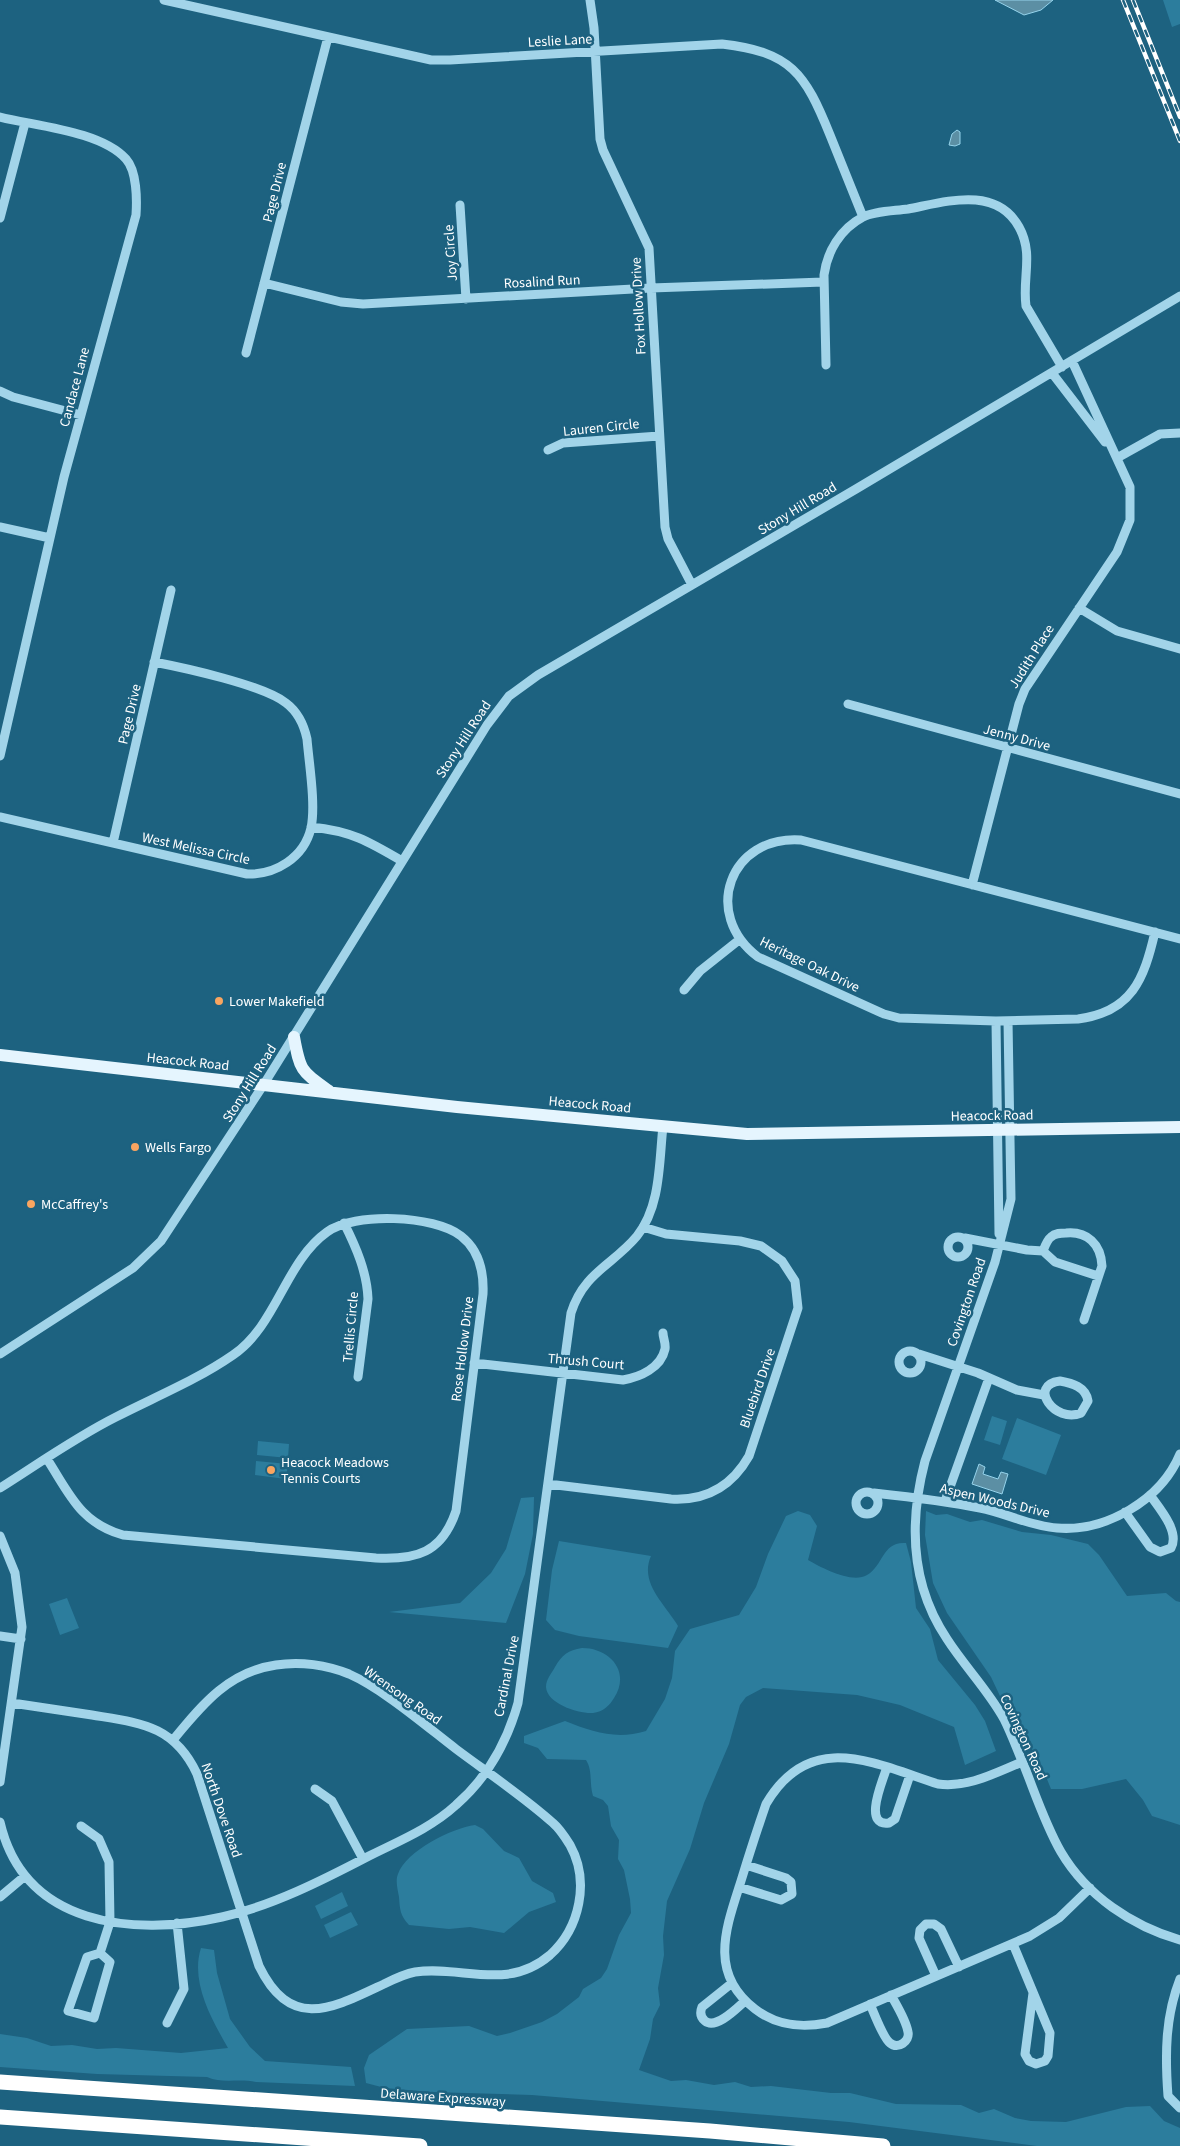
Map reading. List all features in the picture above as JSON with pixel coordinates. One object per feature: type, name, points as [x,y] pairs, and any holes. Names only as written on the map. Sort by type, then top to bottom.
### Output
[{"type":"highway","name":"Delaware Expressway","points":[[0,2082],[710,2131],[883,2146]]},
{"type":"highway","points":[[0,2117],[420,2146]]},
{"type":"main road","points":[[294,1037],[299,1064],[304,1072],[331,1092]]},
{"type":"main road","name":"Heacock Road","points":[[0,1055],[457,1107],[774,1135],[889,1131],[997,1132],[1011,1129],[1180,1127]]},
{"type":"street","name":"Leslie Lane","points":[[164,0],[431,60],[722,44],[750,48],[782,61],[795,72],[815,98],[863,217]]},
{"type":"street","name":"Fox Hollow Drive","points":[[590,0],[600,139],[603,150],[649,248],[665,527],[668,539],[692,585]]},
{"type":"street","name":"Page Drive","points":[[246,353],[328,37]]},
{"type":"street","name":"Candace Lane","points":[[0,116],[105,143],[127,160],[137,192],[136,215],[81,415],[50,538],[0,756]]},
{"type":"street","points":[[0,218],[25,123]]},
{"type":"street","points":[[826,365],[823,282],[825,263],[830,251],[844,232],[863,217],[964,199],[984,200],[1004,211],[1019,226],[1027,249],[1028,270],[1024,295],[1026,306],[1062,367]]},
{"type":"street","name":"Joy Circle","points":[[460,205],[466,299]]},
{"type":"street","name":"Rosalind Run","points":[[264,283],[341,302],[363,304],[651,288],[823,282]]},
{"type":"street","name":"Stony Hill Road","points":[[0,1354],[117,1279],[148,1255],[176,1222],[294,1037],[487,725],[509,696],[538,675],[1180,296]]},
{"type":"street","name":"Judith Place","points":[[972,885],[1007,748],[1025,689],[1117,552],[1128,529],[1131,495],[1117,458],[1072,361]]},
{"type":"street","name":"Judith Place","points":[[1052,373],[1117,458]]},
{"type":"street","points":[[0,391],[12,397],[81,415]]},
{"type":"street","points":[[1117,458],[1160,434],[1180,433]]},
{"type":"street","name":"Lauren Circle","points":[[548,450],[563,443],[659,436]]},
{"type":"street","points":[[0,527],[50,538]]},
{"type":"street","name":"Page Drive","points":[[113,843],[171,590]]},
{"type":"street","points":[[1079,608],[1117,632],[1180,649]]},
{"type":"street","points":[[154,662],[181,667],[264,691],[277,697],[293,710],[304,727],[307,739],[311,827],[330,829],[358,836],[402,861]]},
{"type":"street","name":"Jenny Drive","points":[[848,704],[1180,794]]},
{"type":"street","name":"West Melissa Circle","points":[[0,816],[234,872],[257,874],[288,863],[304,844],[311,827]]},
{"type":"street","name":"Heritage Oak Drive","points":[[1155,932],[1145,970],[1139,983],[1126,1000],[1114,1008],[1088,1018],[1008,1021],[914,1020],[884,1014],[758,957],[739,940],[733,930],[728,910],[728,898],[733,876],[752,853],[776,842],[801,840],[1155,932],[1180,939]]},
{"type":"street","points":[[684,990],[700,971],[739,940]]},
{"type":"street","name":"Covington Road","points":[[996,1021],[999,1245]]},
{"type":"street","name":"Covington Road","points":[[1008,1021],[1011,1199],[999,1245],[925,1461],[916,1498],[915,1552],[929,1604],[948,1641],[980,1682],[1000,1712],[1061,1851],[1090,1888],[1114,1908],[1141,1925],[1180,1940]]},
{"type":"street","name":"Cardinal Drive","points":[[0,1822],[6,1847],[25,1876],[38,1890],[57,1905],[85,1917],[110,1922],[177,1924],[223,1917],[278,1898],[363,1859],[438,1820],[467,1795],[486,1772],[508,1735],[518,1703],[563,1374],[567,1331],[574,1304],[594,1274],[625,1248],[643,1227],[653,1203],[662,1126]]},
{"type":"street","name":"Rose Hollow Drive","points":[[0,1488],[103,1424],[216,1366],[240,1350],[258,1331],[309,1250],[327,1232],[344,1223],[373,1218],[432,1224],[455,1232],[469,1244],[479,1260],[484,1284],[456,1511],[450,1527],[439,1542],[411,1558],[376,1558],[122,1535],[107,1530],[88,1518],[47,1459]]},
{"type":"street","name":"Trellis Circle","points":[[344,1223],[354,1244],[368,1287],[358,1377]]},
{"type":"street","name":"Bluebird Drive","points":[[548,1484],[671,1499],[691,1499],[713,1493],[724,1486],[740,1470],[749,1456],[796,1315],[799,1301],[795,1280],[782,1261],[761,1246],[740,1241],[666,1234],[643,1227]]},
{"type":"street","points":[[1043,1251],[1052,1236],[1059,1233],[1087,1235],[1097,1247],[1102,1258],[1084,1320]]},
{"type":"street","name":"Covington Road","points":[[965,1238],[999,1245]]},
{"type":"street","points":[[999,1245],[1043,1251],[1055,1262],[1098,1276]]},
{"type":"street","name":"Thrush Court","points":[[474,1363],[612,1381],[638,1376],[650,1371],[662,1356],[665,1346],[663,1333]]},
{"type":"street","name":"Covington Road","points":[[919,1354],[989,1378],[1017,1390],[1044,1395]]},
{"type":"street","points":[[945,1501],[989,1378]]},
{"type":"street","points":[[1063,1381],[1085,1391],[1088,1405],[1082,1413],[1069,1416],[1049,1406],[1044,1395],[1052,1383],[1063,1381]]},
{"type":"street","name":"Aspen Woods Drive","points":[[916,1498],[945,1501],[1056,1528],[1085,1527],[1125,1512],[1150,1495],[1171,1470],[1180,1454]]},
{"type":"street","points":[[874,1493],[916,1498]]},
{"type":"street","points":[[1125,1512],[1150,1547],[1160,1552],[1171,1548],[1177,1539],[1176,1530],[1150,1495]]},
{"type":"street","points":[[0,1536],[8,1553],[19,1587],[21,1639],[0,1782]]},
{"type":"street","points":[[0,1636],[21,1639]]},
{"type":"street","name":"Wrensong Road","points":[[173,1740],[205,1703],[226,1684],[257,1669],[274,1665],[303,1664],[346,1673],[370,1686],[554,1823],[570,1845],[576,1858],[581,1883],[580,1899],[573,1925],[558,1946],[539,1962],[502,1975],[417,1972],[394,1979],[333,2007],[312,2009],[292,2004],[281,1997],[267,1982],[242,1911]]},
{"type":"street","name":"North Dove Road","points":[[12,1703],[137,1722],[173,1740],[183,1750],[197,1774],[242,1911]]},
{"type":"street","points":[[1022,1762],[960,1785],[938,1784],[856,1758],[830,1757],[811,1762],[792,1772],[774,1789],[766,1804],[726,1926],[724,1956],[732,1983],[745,2001],[772,2020],[801,2026],[827,2022],[1013,1944],[1046,1928],[1067,1911],[1090,1888]]},
{"type":"street","points":[[887,1767],[874,1812],[877,1820],[881,1823],[889,1823],[895,1818],[910,1775]]},
{"type":"street","points":[[315,1789],[332,1801],[363,1859]]},
{"type":"street","points":[[81,1826],[99,1838],[107,1856],[110,1922],[100,1953]]},
{"type":"street","points":[[739,1886],[782,1900],[792,1894],[791,1882],[786,1878],[746,1865]]},
{"type":"street","points":[[0,1897],[25,1876]]},
{"type":"street","points":[[167,2023],[184,1989],[177,1924]]},
{"type":"street","points":[[936,1976],[919,1938],[920,1930],[926,1924],[934,1924],[941,1929],[959,1967]]},
{"type":"street","points":[[1013,1944],[1050,2033],[1048,2056],[1045,2061],[1036,2064],[1029,2061],[1025,2054],[1033,1993]]},
{"type":"street","points":[[100,1953],[110,1962],[94,2018],[68,2010],[87,1956],[100,1953]]},
{"type":"street","points":[[1180,1978],[1167,2030],[1166,2067],[1168,2096],[1180,2108]]},
{"type":"street","points":[[732,1983],[702,2006],[701,2014],[703,2020],[708,2023],[718,2022],[745,2001]]},
{"type":"street","points":[[870,2004],[888,2042],[895,2046],[902,2044],[906,2040],[908,2031],[892,1995]]},
{"type":"shaded area","points":[[995,0],[1053,0],[1041,10],[1024,15]]},
{"type":"shaded area","points":[[1163,0],[1180,0],[1180,24],[1172,27]]},
{"type":"shaded area","points":[[957,130],[960,132],[960,144],[955,146],[949,145],[952,134]]},
{"type":"shaded area","points":[[992,1416],[1007,1421],[1000,1445],[984,1440]]},
{"type":"shaded area","points":[[1017,1418],[1061,1435],[1046,1475],[1002,1459]]},
{"type":"shaded area","name":"Heacock Meadows Tennis Courts","points":[[258,1441],[289,1444],[288,1458],[257,1455]]},
{"type":"shaded area","name":"Heacock Meadows Tennis Courts","points":[[256,1461],[288,1464],[286,1479],[255,1475]]},
{"type":"shaded area","points":[[979,1464],[985,1467],[983,1474],[998,1479],[1001,1472],[1008,1474],[1002,1494],[972,1484]]},
{"type":"shaded area","points":[[534,1497],[533,1534],[525,1574],[506,1623],[389,1612],[460,1603],[491,1573],[506,1549],[521,1498]]},
{"type":"shaded area","points":[[798,1511],[810,1515],[817,1526],[808,1560],[837,1574],[853,1578],[867,1575],[873,1571],[892,1546],[898,1543],[906,1543],[911,1562],[916,1608],[930,1629],[938,1660],[975,1705],[985,1721],[996,1751],[965,1765],[954,1727],[900,1705],[857,1695],[763,1688],[746,1697],[740,1705],[729,1744],[704,1803],[690,1849],[667,1901],[663,1936],[664,1955],[658,1988],[660,2005],[653,2019],[650,2039],[639,2070],[671,2081],[686,2080],[714,2085],[735,2082],[751,2087],[771,2086],[831,2093],[850,2093],[896,2104],[961,2105],[979,2113],[994,2109],[1015,2118],[1031,2121],[1066,2122],[1126,2107],[1150,2106],[1164,2121],[1180,2128],[1180,2146],[1037,2146],[849,2122],[532,2095],[431,2092],[385,2088],[366,2083],[364,2068],[369,2055],[407,2029],[469,2026],[497,2036],[510,2033],[542,2022],[557,2014],[579,1997],[583,1989],[601,1978],[607,1969],[619,1935],[631,1913],[624,1870],[618,1859],[619,1840],[611,1826],[608,1806],[603,1800],[593,1796],[586,1760],[547,1759],[538,1748],[524,1743],[524,1736],[565,1721],[615,1735],[635,1734],[646,1731],[665,1699],[672,1678],[675,1651],[690,1629],[739,1615],[756,1587],[768,1554],[786,1516]]},
{"type":"shaded area","points":[[926,1511],[936,1515],[947,1514],[970,1522],[982,1520],[1022,1532],[1051,1535],[1088,1544],[1099,1555],[1127,1596],[1166,1593],[1180,1602],[1180,1825],[1152,1816],[1143,1800],[1126,1779],[1082,1789],[1051,1789],[1038,1757],[1016,1730],[991,1677],[947,1613],[933,1583],[925,1535]]},
{"type":"shaded area","points":[[559,1541],[651,1556],[648,1575],[651,1584],[655,1593],[678,1626],[668,1648],[579,1636],[555,1630],[546,1620],[552,1570]]},
{"type":"shaded area","points":[[67,1598],[79,1628],[60,1635],[49,1604]]},
{"type":"shaded area","points":[[582,1648],[601,1652],[615,1663],[619,1671],[619,1688],[614,1698],[606,1708],[593,1713],[580,1712],[565,1707],[552,1698],[546,1687],[549,1676],[563,1656],[573,1650]]},
{"type":"shaded area","points":[[475,1825],[483,1829],[504,1851],[519,1858],[532,1881],[553,1893],[556,1902],[529,1912],[504,1933],[470,1927],[449,1929],[409,1925],[401,1912],[397,1886],[397,1877],[403,1865],[410,1857],[431,1842],[454,1831]]},
{"type":"shaded area","points":[[342,1892],[348,1906],[321,1919],[315,1906]]},
{"type":"shaded area","points":[[351,1912],[358,1925],[330,1938],[324,1925]]},
{"type":"shaded area","points":[[201,1948],[214,1950],[217,1973],[230,2019],[250,2047],[265,2061],[351,2067],[355,2086],[225,2081],[207,2077],[97,2074],[0,2067],[0,2034],[27,2038],[51,2046],[72,2045],[97,2049],[116,2048],[181,2053],[228,2048],[215,2025],[200,1987],[198,1961]]},
{"type":"railway","points":[[1123,0],[1180,141]]},
{"type":"railway","points":[[1133,0],[1180,117]]},
{"type":"place","name":"Lower Makefield","points":[[219,1001]]},
{"type":"place","name":"Wells Fargo","points":[[135,1147]]},
{"type":"place","name":"McCaffrey's","points":[[31,1204]]},
{"type":"place","name":"Heacock Meadows Tennis Courts","points":[[271,1470]]}]
